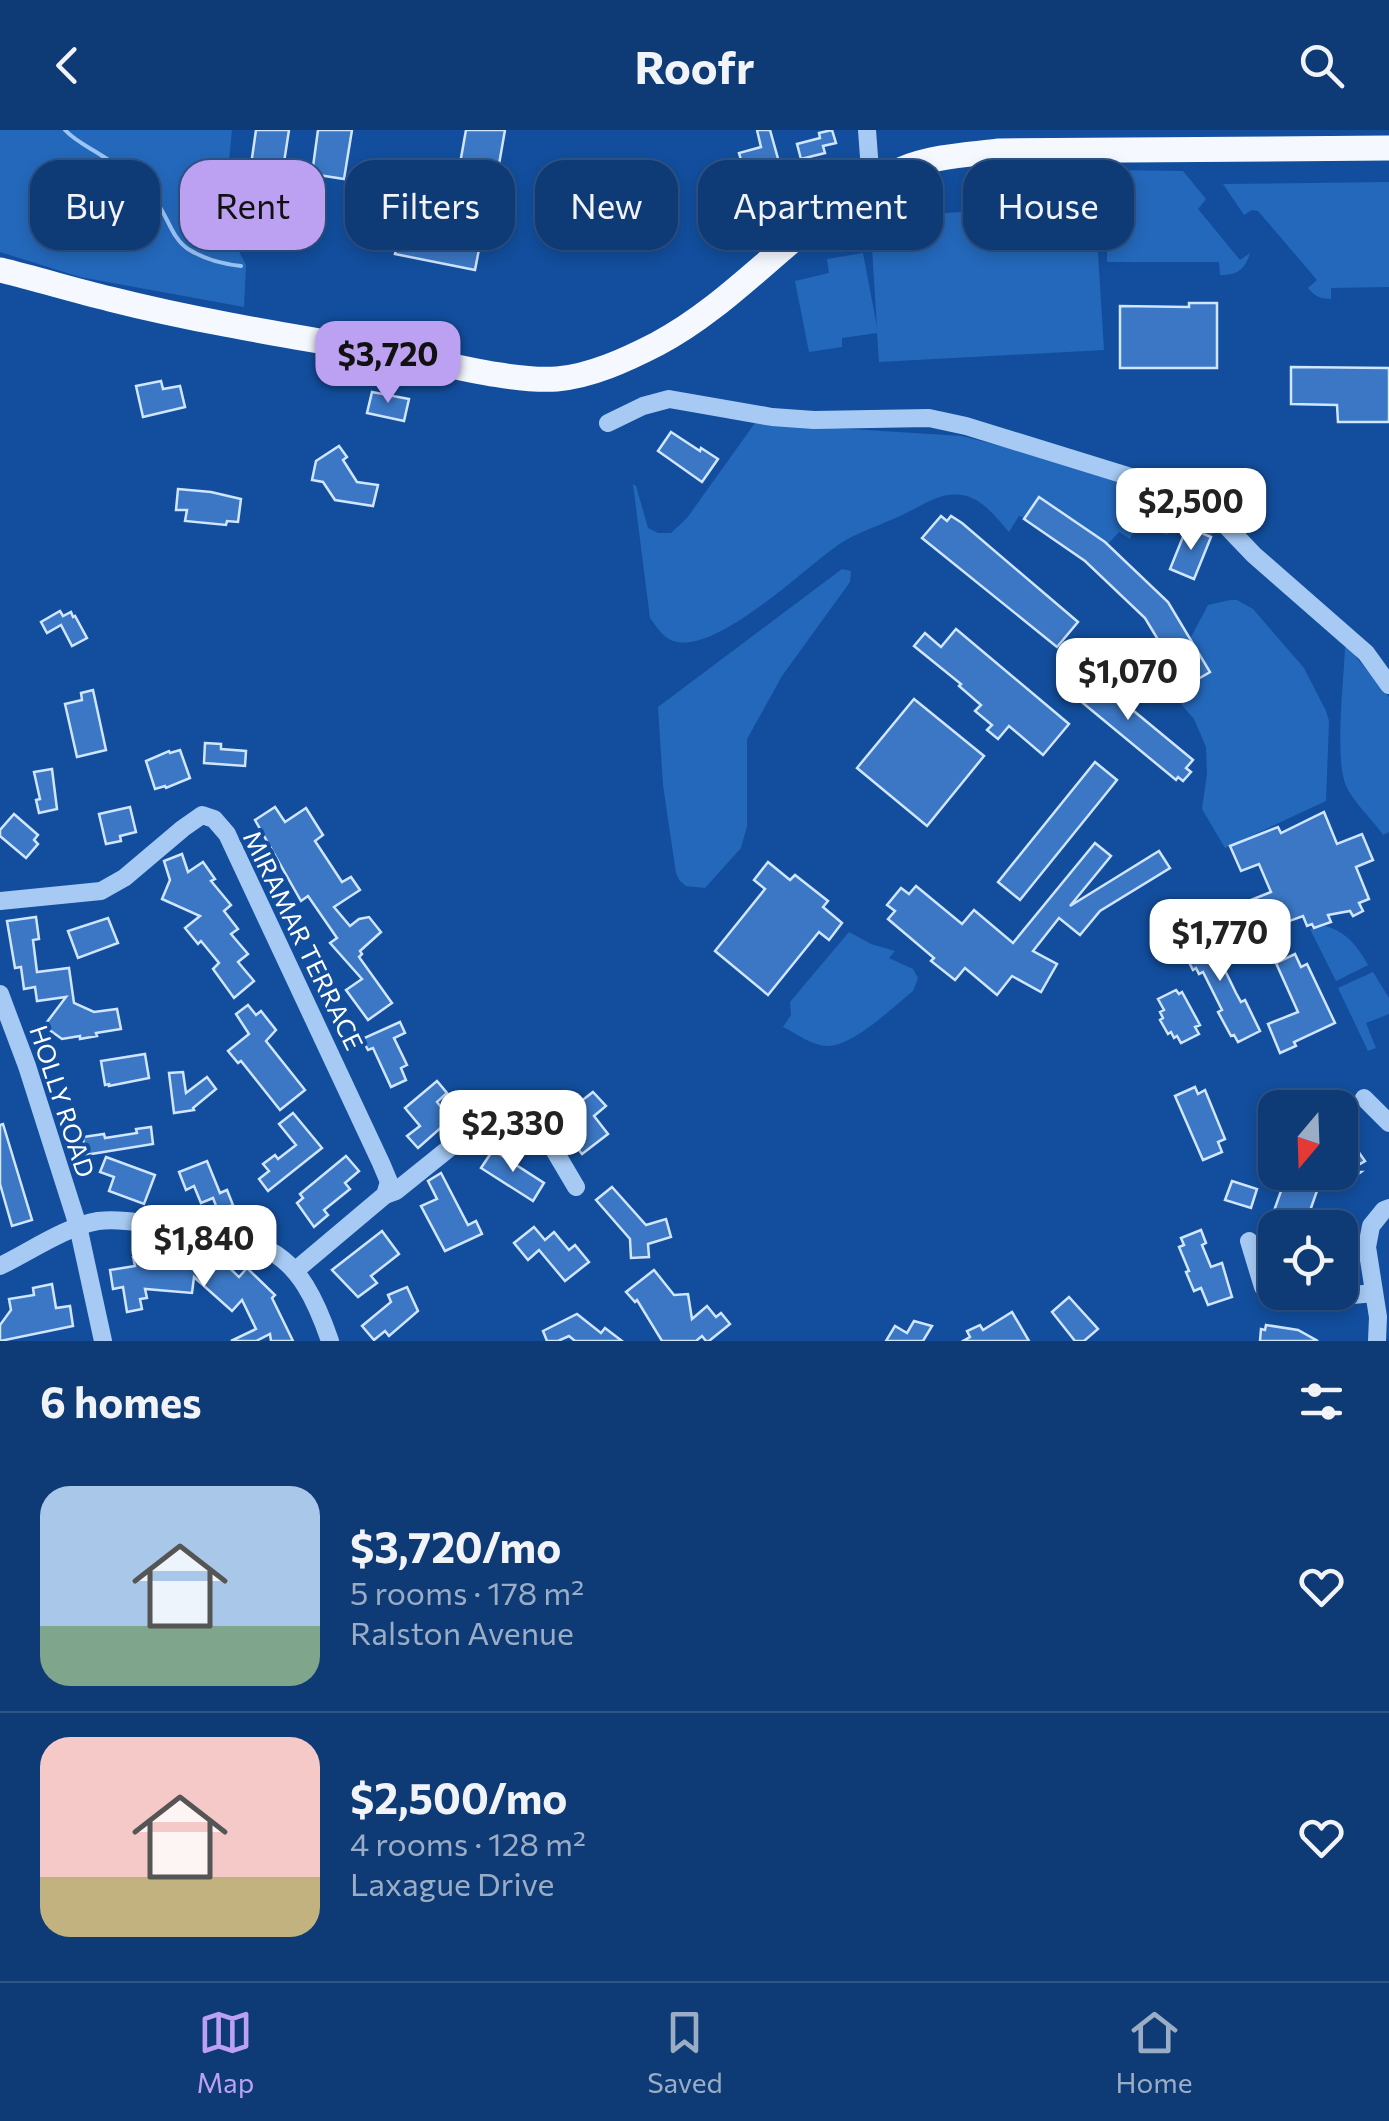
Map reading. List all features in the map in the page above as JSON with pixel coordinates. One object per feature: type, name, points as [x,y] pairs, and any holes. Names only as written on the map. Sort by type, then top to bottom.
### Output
[{"type":"main road","points":[[927,160],[999,151],[1389,148]]},
{"type":"main road","points":[[0,270],[222,323],[508,375],[558,379],[631,357],[686,326],[782,250]]},
{"type":"street","points":[[868,130],[870,160]]},
{"type":"street","points":[[608,423],[643,406],[670,400],[814,420],[929,418],[1170,488],[1211,510],[1254,555],[1353,641],[1389,684]]},
{"type":"street","name":"MIRAMAR TERRACE","points":[[0,901],[101,891],[124,878],[202,815],[214,819],[226,834],[363,1122],[389,1182],[385,1195]]},
{"type":"street","name":"HOLLY ROAD","points":[[0,994],[28,1066],[78,1226],[102,1341]]},
{"type":"street","points":[[1364,1098],[1389,1122]]},
{"type":"street","points":[[296,1270],[385,1195],[396,1191],[483,1121],[515,1101],[550,1143],[576,1187]]},
{"type":"street","points":[[1378,1341],[1367,1247],[1371,1226],[1389,1208]]},
{"type":"street","points":[[0,1266],[78,1226],[101,1220],[218,1234],[268,1248],[296,1270],[320,1312],[330,1341]]},
{"type":"street","points":[[1249,1241],[1263,1287],[1278,1302],[1374,1294]]},
{"type":"shaded area","points":[[0,130],[232,130],[229,160],[180,160],[180,250],[238,250],[246,265],[244,307],[80,277],[0,252]]},
{"type":"shaded area","points":[[1134,170],[1183,171],[1206,199],[1198,209],[1240,260],[1250,253],[1246,264],[1236,273],[1220,275],[1219,262],[1107,262],[1107,250],[1134,250]]},
{"type":"shaded area","points":[[1389,182],[1389,287],[1331,288],[1331,299],[1310,291],[1308,288],[1317,280],[1258,211],[1244,215],[1223,184]]},
{"type":"shaded area","points":[[963,212],[963,250],[1098,250],[1104,350],[879,362],[877,333],[842,338],[842,347],[809,352],[795,281],[829,273],[827,259],[863,253],[877,327],[872,250],[943,250],[943,213]]},
{"type":"shaded area","points":[[755,423],[962,436],[1083,468],[1150,491],[1198,517],[1213,533],[1211,537],[1173,522],[1167,535],[1138,523],[1130,539],[1119,532],[1106,546],[1019,516],[1009,532],[976,500],[946,495],[841,543],[734,624],[689,642],[671,640],[650,618],[633,484],[648,528],[671,533],[687,518]]},
{"type":"shaded area","points":[[842,569],[851,571],[850,582],[782,676],[747,739],[747,826],[741,848],[705,888],[686,886],[676,873],[663,785],[658,707]]},
{"type":"shaded area","points":[[1230,600],[1253,609],[1304,668],[1329,721],[1326,801],[1225,848],[1202,809],[1206,747],[1194,719],[1162,682],[1178,672],[1187,686],[1209,672],[1190,639],[1208,605]]},
{"type":"shaded area","points":[[1347,646],[1389,697],[1389,832],[1383,835],[1352,797],[1342,770],[1341,716]]},
{"type":"shaded area","points":[[1325,926],[1351,941],[1368,965],[1336,981],[1310,929]]},
{"type":"shaded area","points":[[849,932],[895,951],[889,958],[913,969],[918,978],[913,991],[860,1033],[837,1045],[821,1045],[783,1027],[791,1015],[790,1002]]},
{"type":"shaded area","points":[[1373,972],[1389,998],[1389,1014],[1366,1023],[1376,1048],[1368,1051],[1338,988]]},
{"type":"building","points":[[256,130],[289,130],[284,160],[252,160]]},
{"type":"building","points":[[318,130],[352,130],[344,179],[325,176],[325,160],[314,160]]},
{"type":"building","points":[[466,130],[505,130],[500,160],[461,160]]},
{"type":"building","points":[[757,130],[770,130],[778,160],[741,160],[739,153],[761,147]]},
{"type":"building","points":[[832,130],[836,143],[823,146],[825,153],[801,159],[797,144]]},
{"type":"building","points":[[396,250],[479,250],[475,270],[395,254]]},
{"type":"building","points":[[1189,303],[1217,303],[1217,368],[1120,368],[1120,306],[1189,307]]},
{"type":"building","points":[[1291,367],[1389,368],[1389,422],[1338,422],[1337,405],[1291,404]]},
{"type":"building","points":[[161,381],[163,389],[180,386],[185,407],[143,417],[136,386]]},
{"type":"building","points":[[372,392],[409,399],[404,421],[367,413]]},
{"type":"building","points":[[671,432],[718,459],[702,482],[658,451]]},
{"type":"building","points":[[339,446],[357,482],[378,485],[373,506],[335,500],[323,482],[312,480],[316,461]]},
{"type":"building","points":[[178,489],[241,499],[238,522],[227,521],[226,525],[185,521],[187,510],[176,510]]},
{"type":"building","points":[[1039,497],[1105,542],[1168,602],[1210,672],[1186,686],[1145,618],[1085,561],[1024,519]]},
{"type":"building","points":[[941,516],[947,521],[951,516],[962,523],[1078,622],[1057,647],[922,538]]},
{"type":"building","points":[[1187,527],[1211,537],[1194,579],[1170,569]]},
{"type":"building","points":[[60,611],[63,616],[71,612],[75,616],[87,638],[72,646],[61,625],[47,633],[41,622]]},
{"type":"building","points":[[956,629],[1069,724],[1043,755],[1009,726],[998,739],[987,730],[992,725],[975,711],[981,705],[914,646],[925,633],[941,647]]},
{"type":"building","points":[[1077,664],[1193,760],[1186,768],[1191,772],[1183,781],[1178,777],[1176,780],[1060,684]]},
{"type":"building","points":[[93,690],[106,750],[77,757],[65,704],[82,700],[81,693]]},
{"type":"building","points":[[914,699],[984,756],[927,826],[857,768]]},
{"type":"building","points":[[205,743],[246,751],[245,766],[204,763]]},
{"type":"building","points":[[180,750],[190,778],[155,789],[146,761]]},
{"type":"building","points":[[1095,762],[1117,780],[1020,900],[998,882]]},
{"type":"building","points":[[52,769],[57,809],[39,813],[34,772]]},
{"type":"building","points":[[130,807],[136,832],[106,844],[99,814]]},
{"type":"building","points":[[275,807],[285,822],[306,808],[323,835],[315,841],[342,882],[351,877],[360,890],[334,907],[350,926],[369,917],[381,932],[360,951],[359,957],[392,1003],[368,1020],[346,990],[362,979],[330,943],[337,938],[308,896],[301,901],[255,820]]},
{"type":"building","points":[[1324,812],[1337,844],[1362,834],[1373,860],[1356,867],[1369,899],[1359,903],[1363,911],[1353,916],[1350,911],[1328,915],[1331,922],[1314,928],[1312,924],[1307,926],[1303,916],[1263,927],[1251,900],[1271,892],[1259,864],[1241,871],[1230,846],[1278,827],[1281,833]]},
{"type":"building","points":[[14,814],[38,835],[34,840],[38,844],[26,858],[0,836],[0,830]]},
{"type":"building","points":[[1095,843],[1111,856],[1070,906],[1159,851],[1170,868],[1100,911],[1080,935],[1059,918],[1033,951],[1057,964],[1041,992],[1012,976],[997,995],[965,968],[955,980],[888,919],[895,911],[887,905],[901,888],[909,894],[916,886],[962,924],[974,910],[1013,943]]},
{"type":"building","points":[[182,854],[188,872],[203,862],[215,879],[211,881],[231,905],[224,911],[238,929],[231,934],[248,954],[238,962],[254,981],[234,998],[213,969],[219,963],[185,928],[200,916],[162,899],[170,880],[164,861]]},
{"type":"building","points":[[768,862],[790,880],[795,875],[828,901],[823,907],[842,923],[829,940],[819,932],[768,995],[715,951],[765,889],[754,880]]},
{"type":"building","points":[[36,917],[39,939],[33,940],[37,972],[69,968],[74,1003],[94,1012],[117,1009],[121,1029],[80,1039],[62,1039],[44,1026],[66,997],[37,1001],[35,987],[24,989],[21,967],[15,968],[7,921]]},
{"type":"building","points":[[108,918],[118,943],[78,958],[68,931]]},
{"type":"building","points":[[1208,928],[1236,993],[1241,1002],[1245,1000],[1260,1031],[1238,1042],[1218,1012],[1222,1010],[1203,972],[1193,970],[1183,951],[1190,947],[1185,936]]},
{"type":"building","points":[[1295,954],[1301,967],[1307,964],[1335,1023],[1280,1053],[1268,1024],[1298,1012],[1276,963]]},
{"type":"building","points":[[1176,990],[1182,992],[1200,1025],[1195,1027],[1199,1034],[1181,1043],[1177,1036],[1168,1034],[1160,1020],[1164,1010],[1158,999]]},
{"type":"building","points":[[248,1005],[256,1015],[261,1011],[276,1030],[266,1041],[305,1090],[280,1110],[241,1061],[238,1063],[228,1051],[249,1034],[236,1014]]},
{"type":"building","points":[[400,1022],[405,1033],[394,1038],[407,1065],[401,1068],[406,1080],[391,1087],[373,1048],[368,1050],[362,1039]]},
{"type":"building","points":[[145,1054],[149,1078],[105,1085],[101,1061]]},
{"type":"building","points":[[183,1072],[186,1093],[207,1077],[216,1089],[194,1110],[174,1113],[169,1073]]},
{"type":"building","points":[[437,1081],[447,1093],[437,1102],[449,1117],[418,1148],[407,1136],[420,1126],[405,1108]]},
{"type":"building","points":[[1195,1087],[1198,1094],[1205,1090],[1225,1139],[1218,1142],[1222,1152],[1203,1160],[1175,1096]]},
{"type":"building","points":[[593,1092],[606,1106],[594,1116],[608,1134],[582,1154],[546,1108],[557,1099],[567,1112]]},
{"type":"building","points":[[293,1113],[322,1148],[268,1191],[259,1179],[269,1171],[263,1164],[275,1155],[278,1159],[296,1145],[279,1124]]},
{"type":"building","points":[[3,1124],[32,1220],[12,1226],[0,1184]]},
{"type":"building","points":[[151,1127],[153,1144],[85,1155],[83,1137],[104,1134],[105,1138]]},
{"type":"building","points":[[493,1150],[544,1183],[533,1201],[481,1168]]},
{"type":"building","points":[[346,1156],[359,1171],[345,1183],[350,1189],[324,1210],[328,1215],[314,1227],[297,1203],[303,1198],[300,1194]]},
{"type":"building","points":[[106,1157],[155,1175],[144,1204],[109,1191],[114,1177],[100,1172]]},
{"type":"building","points":[[207,1161],[220,1193],[227,1190],[233,1205],[218,1211],[213,1198],[201,1203],[194,1186],[186,1190],[179,1172]]},
{"type":"building","points":[[441,1173],[468,1225],[476,1221],[482,1234],[445,1251],[421,1206],[437,1199],[428,1181]]},
{"type":"building","points":[[1232,1181],[1257,1189],[1251,1208],[1225,1200]]},
{"type":"building","points":[[612,1187],[646,1225],[666,1219],[671,1237],[648,1244],[649,1257],[631,1258],[630,1239],[596,1200]]},
{"type":"building","points":[[1281,1190],[1317,1190],[1310,1210],[1274,1210]]},
{"type":"building","points":[[534,1227],[545,1240],[554,1232],[569,1250],[575,1245],[589,1262],[565,1281],[539,1250],[528,1260],[514,1243]]},
{"type":"building","points":[[1201,1230],[1211,1267],[1222,1263],[1232,1297],[1208,1305],[1201,1288],[1194,1291],[1179,1247],[1184,1245],[1181,1238]]},
{"type":"building","points":[[382,1231],[399,1254],[371,1276],[377,1283],[358,1297],[332,1270]]},
{"type":"building","points":[[149,1254],[150,1259],[214,1264],[219,1258],[239,1277],[247,1268],[275,1295],[272,1298],[293,1341],[271,1341],[270,1334],[256,1341],[231,1341],[256,1329],[242,1300],[232,1311],[194,1277],[192,1293],[145,1289],[147,1298],[140,1299],[142,1309],[127,1312],[123,1287],[113,1289],[110,1270],[135,1266],[133,1257]]},
{"type":"building","points":[[654,1270],[674,1295],[688,1294],[692,1319],[707,1306],[716,1317],[721,1313],[730,1324],[709,1341],[702,1336],[696,1341],[662,1341],[637,1300],[626,1292]]},
{"type":"building","points":[[52,1284],[56,1308],[70,1306],[73,1326],[0,1341],[0,1325],[11,1310],[9,1299],[34,1295],[33,1288]]},
{"type":"building","points":[[407,1287],[418,1311],[389,1336],[385,1331],[374,1340],[362,1326],[391,1302],[388,1295]]},
{"type":"building","points":[[1069,1297],[1098,1329],[1084,1341],[1075,1341],[1052,1312]]},
{"type":"building","points":[[1012,1312],[1029,1341],[963,1341],[970,1337],[967,1331],[980,1325],[983,1330]]},
{"type":"building","points":[[577,1314],[601,1333],[605,1328],[622,1341],[575,1341],[569,1336],[547,1341],[543,1331]]},
{"type":"building","points":[[914,1321],[932,1326],[923,1341],[886,1341],[895,1326],[907,1333]]},
{"type":"building","points":[[1266,1325],[1298,1330],[1318,1341],[1260,1341],[1261,1329],[1265,1330]]},
{"type":"waterway","points":[[65,130],[142,186],[188,249],[200,256],[241,266]]}]
